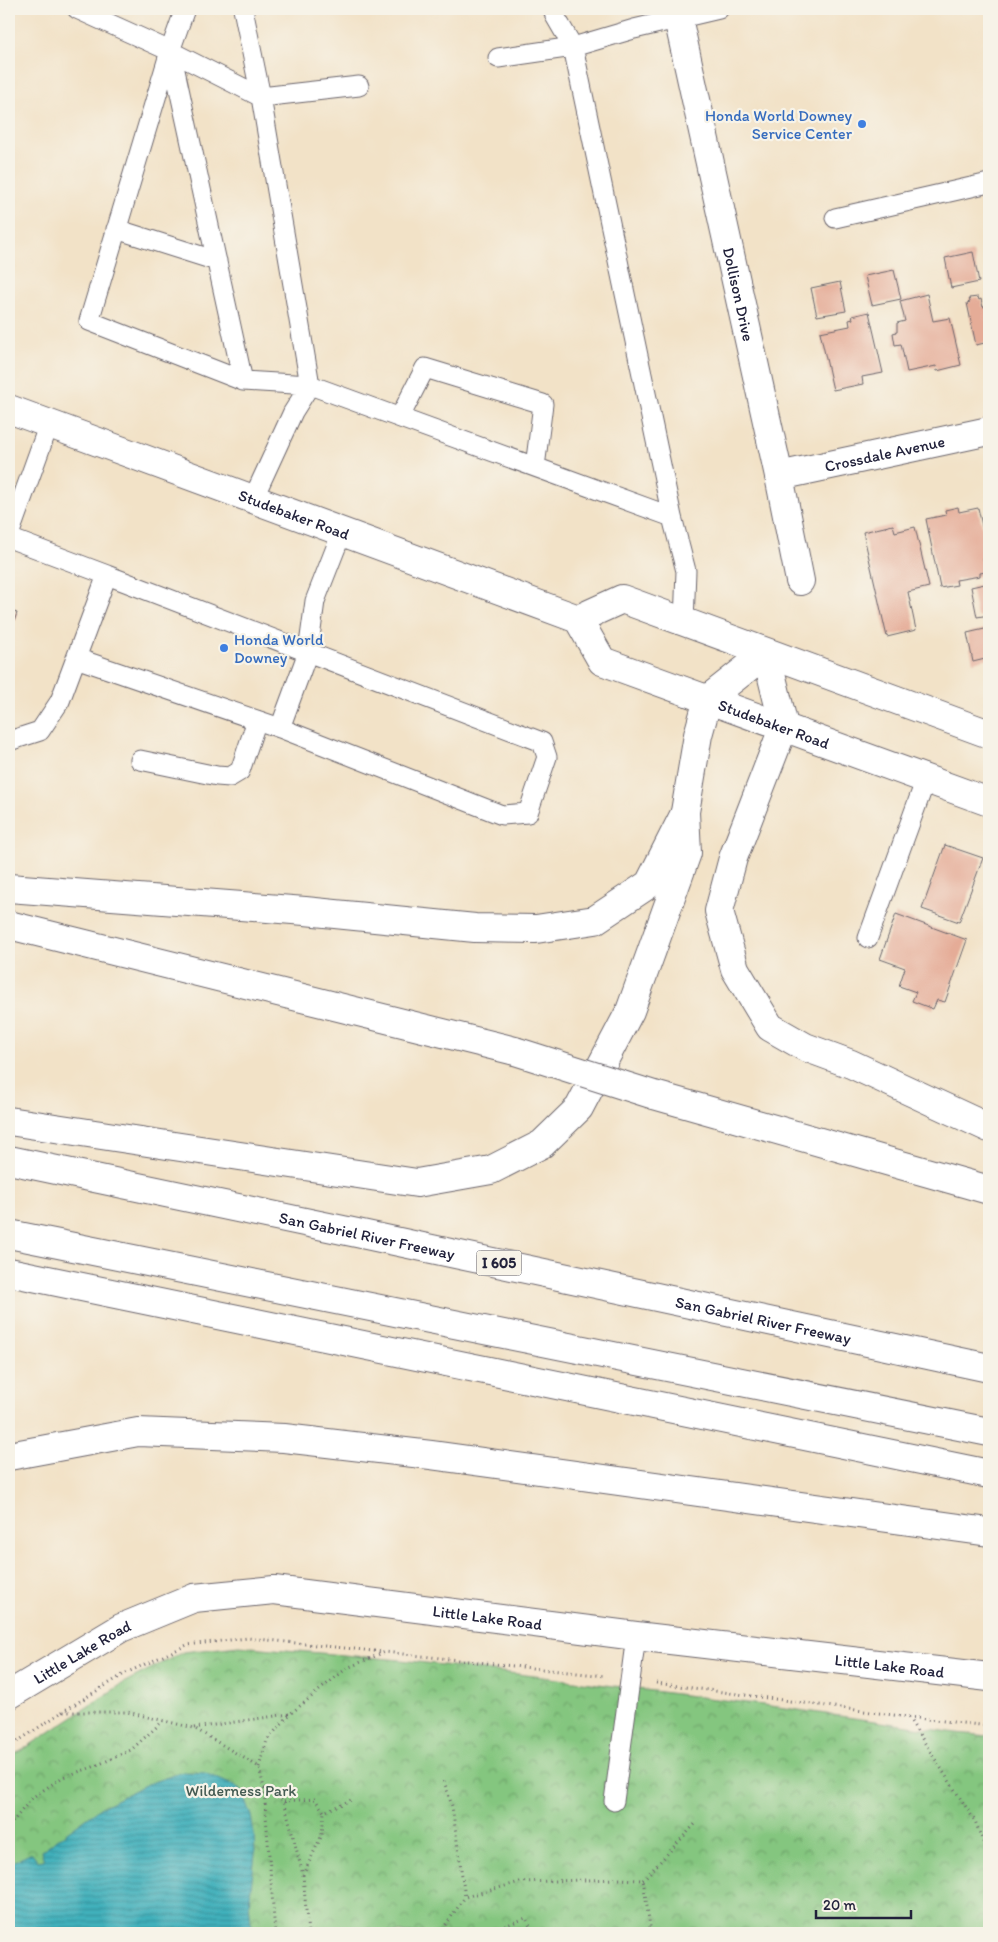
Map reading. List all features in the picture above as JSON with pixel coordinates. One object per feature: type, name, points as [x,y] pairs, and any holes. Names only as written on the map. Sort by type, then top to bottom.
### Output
[{"type":"main road","name":"Dollison Drive","points":[[677,13],[779,476],[800,581]]},
{"type":"main road","name":"Studebaker Road","points":[[9,409],[578,620],[602,661],[989,802]]},
{"type":"main road","name":"Crossdale Avenue","points":[[779,476],[989,432]]},
{"type":"main road","points":[[578,620],[622,599],[989,734]]},
{"type":"main road","points":[[9,1121],[417,1182],[491,1170],[542,1144],[578,1108],[630,1011],[687,853],[685,812],[698,735],[708,699],[766,653]]},
{"type":"main road","points":[[766,653],[784,726],[733,858],[719,911],[735,970],[770,1027],[805,1047],[851,1064],[989,1128]]},
{"type":"main road","points":[[9,888],[305,911],[475,928],[536,929],[595,920],[649,884],[685,812]]},
{"type":"main road","points":[[9,925],[515,1051],[654,1095],[989,1190]]},
{"type":"main road","name":"San Gabriel River Freeway","points":[[9,1160],[989,1368]]},
{"type":"main road","points":[[9,1234],[989,1432]]},
{"type":"main road","points":[[9,1272],[989,1474]]},
{"type":"main road","points":[[9,1288],[110,1293]]},
{"type":"main road","points":[[9,1456],[138,1432],[284,1438],[431,1455],[989,1532]]},
{"type":"main road","name":"Little Lake Road","points":[[9,1695],[121,1628],[194,1598],[274,1590],[636,1636],[989,1677]]},
{"type":"lane","points":[[185,9],[170,51],[89,320],[243,381],[310,385],[672,517]]},
{"type":"lane","points":[[243,9],[261,97],[310,385],[293,412],[253,499]]},
{"type":"lane","points":[[554,9],[555,16],[573,47],[672,517],[686,571],[684,622]]},
{"type":"lane","points":[[498,58],[573,47],[677,13],[719,9]]},
{"type":"lane","points":[[83,10],[261,97],[359,86]]},
{"type":"lane","points":[[170,51],[243,381]]},
{"type":"lane","points":[[835,218],[989,183]]},
{"type":"lane","points":[[116,229],[217,261]]},
{"type":"lane","points":[[400,417],[425,368],[543,404],[535,467]]},
{"type":"lane","points":[[49,424],[9,536],[542,742],[548,757],[528,813],[502,815],[280,728],[76,658]]},
{"type":"lane","points":[[280,728],[308,652],[315,601],[342,532]]},
{"type":"lane","points":[[9,740],[40,731],[60,701],[107,575]]},
{"type":"lane","points":[[140,760],[230,777],[240,771],[257,720]]},
{"type":"lane","points":[[868,938],[926,779]]},
{"type":"lane","points":[[614,1801],[636,1636]]},
{"type":"path","points":[[9,1748],[62,1712],[126,1674],[187,1645],[248,1638],[384,1652]]},
{"type":"path","points":[[62,1712],[127,1712],[194,1728],[259,1767],[264,1788],[275,1933]]},
{"type":"path","points":[[194,1728],[290,1714]]},
{"type":"path","points":[[908,1717],[989,1726]]},
{"type":"path","points":[[9,1826],[33,1797],[63,1777],[93,1767],[130,1750],[163,1721]]},
{"type":"path","points":[[444,1781],[452,1806],[465,1897]]},
{"type":"path","points":[[264,1788],[284,1801],[315,1799],[324,1812],[322,1835],[303,1875]]},
{"type":"path","points":[[324,1812],[350,1800]]},
{"type":"path","points":[[284,1801],[303,1875],[308,1933]]},
{"type":"path","points":[[440,1933],[465,1897],[520,1882],[643,1880],[697,1822]]},
{"type":"path","points":[[643,1880],[651,1933]]},
{"type":"path","points":[[486,1933],[526,1918],[533,1933]]},
{"type":"green space","name":"Wilderness Park","points":[[239,1646],[401,1660],[551,1678],[989,1736],[989,1933],[9,1933],[9,1757],[125,1682],[183,1652]]},
{"type":"water","points":[[183,1772],[205,1773],[241,1789],[251,1816],[254,1834],[255,1854],[249,1904],[252,1933],[22,1933],[9,1926],[9,1864],[32,1853],[38,1861],[44,1860],[41,1851],[100,1808],[147,1784]]},
{"type":"building","points":[[973,252],[979,282],[951,288],[945,258]]},
{"type":"building","points":[[894,270],[901,299],[872,305],[865,276]]},
{"type":"building","points":[[840,282],[846,311],[817,316],[811,288]]},
{"type":"building","points":[[927,294],[933,321],[950,318],[961,365],[937,371],[936,366],[907,372],[901,344],[895,345],[893,333],[897,332],[897,323],[905,321],[900,301]]},
{"type":"building","points":[[978,297],[979,300],[981,299],[983,307],[989,305],[989,342],[976,345],[967,303],[970,302],[969,298]]},
{"type":"building","points":[[869,312],[883,373],[862,377],[863,384],[833,390],[820,332],[850,326],[849,320],[853,319],[852,316]]},
{"type":"building","points":[[958,507],[959,512],[978,508],[989,556],[983,558],[986,572],[980,573],[980,576],[956,580],[957,585],[940,588],[926,519],[946,515],[945,510]]},
{"type":"building","points":[[893,525],[895,532],[915,527],[929,587],[908,592],[916,630],[887,637],[863,532]]},
{"type":"building","points":[[989,583],[989,615],[977,617],[971,587]]},
{"type":"building","points":[[9,610],[17,613],[9,636]]},
{"type":"building","points":[[989,628],[989,658],[973,662],[967,633]]},
{"type":"building","points":[[945,845],[983,858],[959,922],[922,909]]},
{"type":"building","points":[[896,914],[967,940],[945,1002],[937,1000],[933,1009],[912,1001],[916,992],[899,986],[905,968],[880,959]]},
{"type":"place","name":"Honda World Downey Service Center","points":[[862,124]]},
{"type":"place","name":"Honda World Downey","points":[[224,648]]}]
